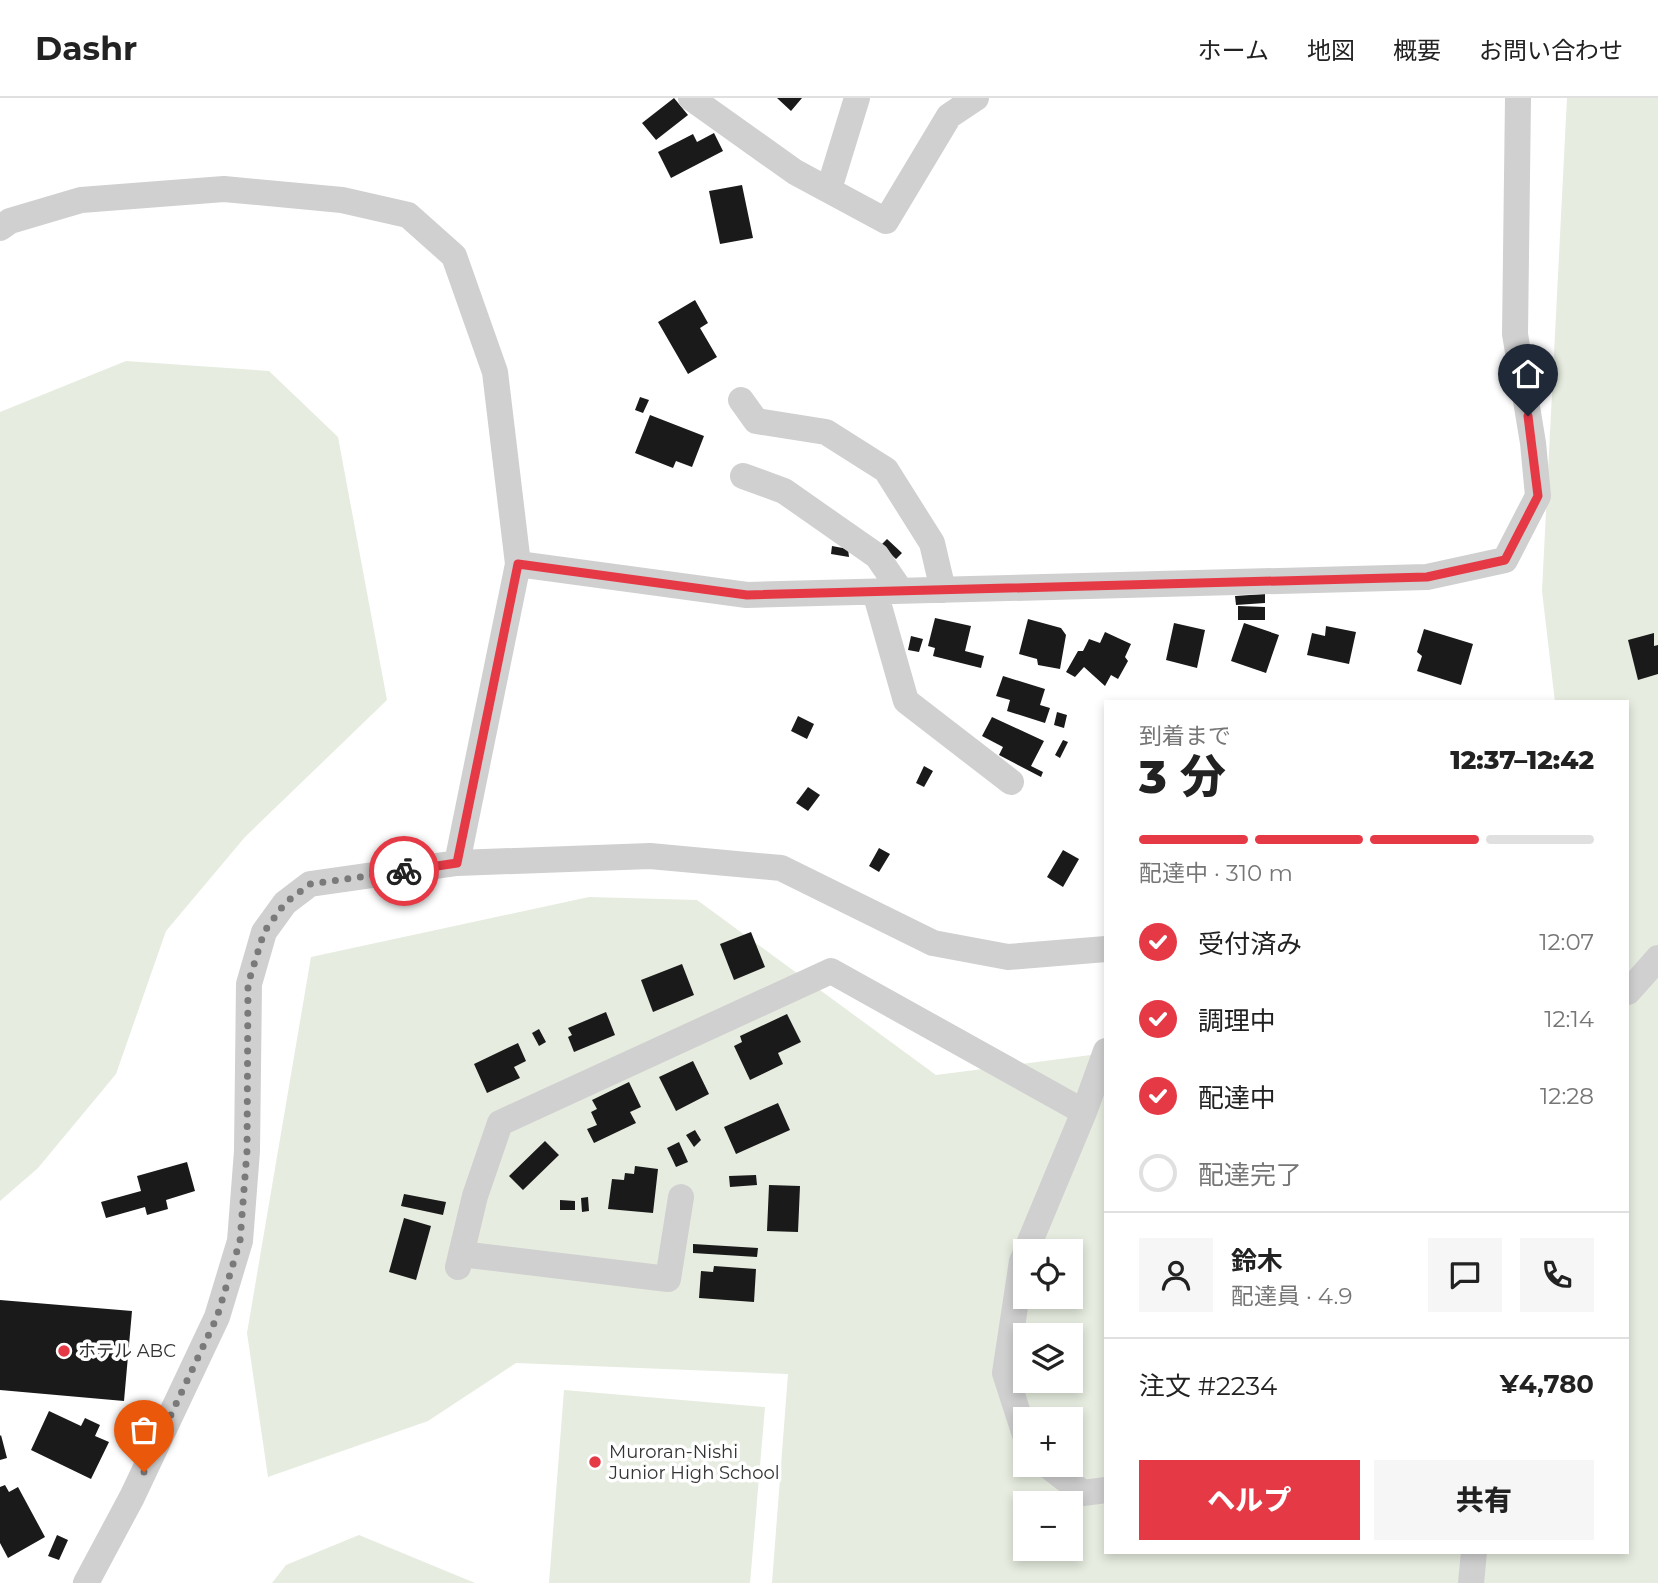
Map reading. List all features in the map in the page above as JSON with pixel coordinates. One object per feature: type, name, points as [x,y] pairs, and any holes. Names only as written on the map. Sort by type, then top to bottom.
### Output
[{"type":"street","points":[[691,98],[795,172],[886,221],[949,116],[976,98]]},
{"type":"street","points":[[829,189],[857,98]]},
{"type":"street","points":[[518,564],[747,595],[1427,577],[1505,560],[1538,496],[1533,443],[1515,334],[1518,98]]},
{"type":"street","points":[[0,228],[10,221],[81,200],[224,189],[342,200],[408,215],[454,256],[495,372],[518,564],[457,863]]},
{"type":"street","points":[[741,400],[756,421],[826,432],[886,470],[932,543],[943,590]]},
{"type":"street","points":[[743,476],[784,491],[877,556],[901,591]]},
{"type":"street","points":[[875,592],[906,701],[1011,782]]},
{"type":"street","points":[[86,1583],[132,1497],[211,1329],[240,1241],[247,1151],[248,984],[264,932],[285,903],[310,884],[457,863],[650,856],[781,868],[933,943],[1008,957],[1104,949]]},
{"type":"street","points":[[1629,991],[1658,958]]},
{"type":"street","points":[[681,1197],[668,1279],[459,1260],[475,1196],[500,1123],[831,971],[1084,1112]]},
{"type":"street","points":[[1031,1239],[1104,1057]]},
{"type":"street","points":[[1015,1309],[1005,1373],[1016,1407]]},
{"type":"street","points":[[1062,1477],[1083,1493],[1104,1490]]},
{"type":"street","points":[[1471,1583],[1474,1554]]},
{"type":"shaded area","points":[[1567,98],[1658,98],[1658,1583],[772,1583],[788,1374],[516,1363],[428,1421],[268,1477],[247,1333],[311,957],[589,897],[697,900],[936,1075],[1104,1053],[1104,1554],[1629,1554],[1629,700],[1555,700],[1542,591]]},
{"type":"shaded area","points":[[126,361],[269,371],[338,437],[387,700],[245,837],[166,931],[116,1074],[38,1168],[0,1201],[0,412]]},
{"type":"shaded area","points":[[564,1390],[765,1407],[750,1583],[549,1583]]},
{"type":"shaded area","points":[[359,1535],[475,1583],[272,1583],[286,1565]]},
{"type":"building","points":[[674,98],[688,115],[656,140],[642,123]]},
{"type":"building","points":[[777,98],[802,98],[791,111]]},
{"type":"building","points":[[714,133],[723,151],[671,178],[658,152],[693,134],[697,142]]},
{"type":"building","points":[[742,185],[753,238],[720,244],[709,191]]},
{"type":"building","points":[[695,300],[708,323],[700,328],[717,357],[688,374],[658,322]]},
{"type":"building","points":[[640,397],[649,400],[643,413],[635,410]]},
{"type":"building","points":[[650,415],[704,436],[692,467],[676,461],[673,468],[635,453]]},
{"type":"building","points":[[887,539],[902,553],[896,559],[881,545]]},
{"type":"building","points":[[832,546],[848,549],[849,557],[831,554]]},
{"type":"building","points":[[1265,594],[1265,603],[1236,605],[1235,596]]},
{"type":"building","points":[[1238,606],[1265,607],[1265,620],[1238,620]]},
{"type":"building","points":[[935,618],[971,626],[965,651],[984,656],[981,668],[933,656],[935,648],[928,646]]},
{"type":"building","points":[[1028,619],[1061,628],[1066,635],[1060,669],[1038,665],[1037,659],[1019,654]]},
{"type":"building","points":[[1174,623],[1205,630],[1197,668],[1166,660]]},
{"type":"building","points":[[1244,623],[1279,635],[1266,673],[1231,661]]},
{"type":"building","points":[[1326,626],[1356,632],[1349,664],[1307,655],[1312,633],[1325,636]]},
{"type":"building","points":[[1424,629],[1473,644],[1461,685],[1417,671],[1422,656],[1417,652]]},
{"type":"building","points":[[1105,632],[1131,644],[1125,657],[1128,661],[1118,679],[1111,675],[1105,686],[1084,667],[1075,677],[1066,672],[1078,651],[1083,651],[1089,639],[1100,643]]},
{"type":"building","points":[[1654,633],[1654,646],[1658,645],[1658,674],[1638,680],[1628,640]]},
{"type":"building","points":[[911,636],[923,639],[919,652],[908,650]]},
{"type":"building","points":[[1003,676],[1045,689],[1040,705],[1050,708],[1045,723],[1007,711],[1010,700],[996,696]]},
{"type":"building","points":[[1057,712],[1067,715],[1064,728],[1054,725]]},
{"type":"building","points":[[798,716],[814,724],[807,739],[791,731]]},
{"type":"building","points":[[992,717],[1044,741],[1031,766],[1043,772],[1041,777],[999,755],[1003,747],[982,736]]},
{"type":"building","points":[[1063,740],[1068,742],[1060,758],[1055,755]]},
{"type":"building","points":[[924,766],[933,771],[924,787],[916,783]]},
{"type":"building","points":[[808,787],[820,795],[808,811],[796,803]]},
{"type":"building","points":[[879,848],[890,854],[879,872],[869,866]]},
{"type":"building","points":[[1063,850],[1079,859],[1063,887],[1047,877]]},
{"type":"building","points":[[751,932],[765,967],[734,980],[720,944]]},
{"type":"building","points":[[682,964],[694,995],[653,1012],[641,980]]},
{"type":"building","points":[[606,1012],[615,1035],[574,1052],[568,1037],[572,1035],[568,1028]]},
{"type":"building","points":[[787,1014],[801,1042],[778,1053],[783,1064],[750,1080],[734,1046],[742,1042],[740,1036]]},
{"type":"building","points":[[539,1029],[546,1042],[539,1046],[532,1033]]},
{"type":"building","points":[[518,1043],[526,1061],[514,1067],[520,1078],[487,1093],[474,1064]]},
{"type":"building","points":[[693,1061],[709,1094],[676,1111],[659,1077]]},
{"type":"building","points":[[629,1082],[641,1107],[630,1112],[636,1123],[594,1143],[587,1129],[597,1125],[591,1112],[597,1109],[592,1100]]},
{"type":"building","points":[[778,1103],[790,1130],[736,1154],[724,1127]]},
{"type":"building","points":[[695,1130],[701,1140],[694,1147],[686,1135]]},
{"type":"building","points":[[545,1141],[559,1155],[523,1190],[509,1176]]},
{"type":"building","points":[[679,1142],[688,1162],[676,1167],[667,1148]]},
{"type":"building","points":[[187,1162],[195,1191],[166,1200],[168,1209],[147,1215],[145,1207],[106,1218],[101,1202],[141,1191],[137,1176]]},
{"type":"building","points":[[635,1166],[658,1169],[653,1213],[608,1209],[612,1179],[624,1180],[625,1173],[634,1174]]},
{"type":"building","points":[[756,1175],[757,1185],[730,1187],[729,1176]]},
{"type":"building","points":[[769,1185],[800,1186],[798,1232],[767,1231]]},
{"type":"building","points":[[404,1194],[446,1202],[443,1215],[401,1206]]},
{"type":"building","points":[[588,1197],[589,1211],[582,1212],[581,1198]]},
{"type":"building","points":[[560,1200],[575,1201],[575,1210],[560,1210]]},
{"type":"building","points":[[404,1218],[431,1226],[416,1280],[389,1272]]},
{"type":"building","points":[[693,1244],[758,1248],[757,1257],[693,1253]]},
{"type":"building","points":[[714,1266],[756,1269],[754,1302],[699,1298],[701,1271],[713,1272]]},
{"type":"building","name":"ホテル ABC","points":[[0,1300],[132,1311],[124,1401],[0,1390]]},
{"type":"building","points":[[49,1411],[81,1426],[85,1418],[100,1425],[95,1436],[109,1442],[91,1479],[31,1450]]},
{"type":"building","points":[[0,1436],[7,1458],[0,1460]]},
{"type":"building","points":[[5,1485],[9,1492],[18,1487],[45,1537],[8,1558],[0,1543],[0,1487]]},
{"type":"building","points":[[57,1535],[68,1540],[59,1560],[48,1556]]},
{"type":"way so far","points":[[144,1472],[217,1317],[240,1241],[247,1151],[248,984],[264,932],[285,903],[310,884],[404,871]]},
{"type":"place","name":"ホテル ABC","points":[[64,1351]]},
{"type":"place","name":"Muroran-Nishi Junior High School","points":[[595,1462]]},
{"type":"route","points":[[404,871],[457,863],[518,564],[747,595],[1427,577],[1505,560],[1538,496],[1528,416]]}]
